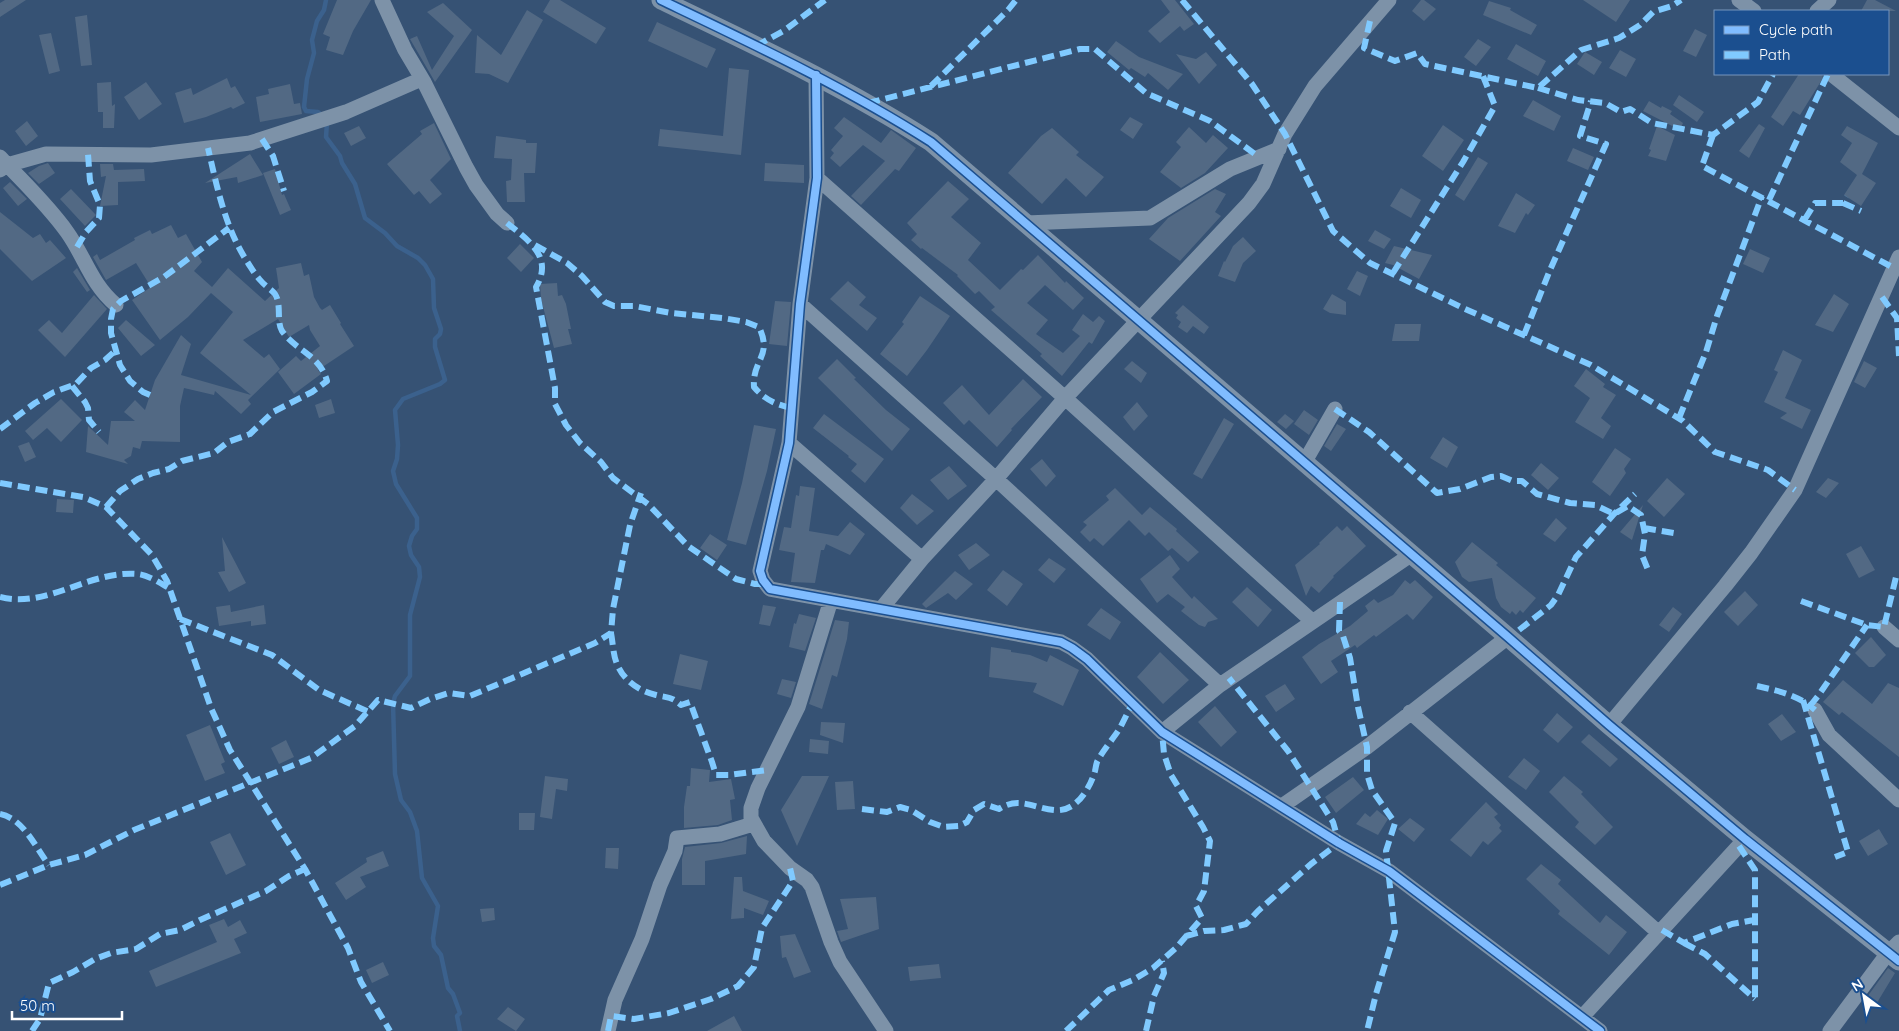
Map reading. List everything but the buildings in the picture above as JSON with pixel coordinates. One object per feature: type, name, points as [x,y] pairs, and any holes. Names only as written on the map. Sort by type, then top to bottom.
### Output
[{"type":"street","points":[[382,0],[405,50],[424,82],[476,185],[497,214],[507,223]]},
{"type":"street","points":[[661,0],[816,75],[883,111],[931,142],[1609,725],[1745,839],[1895,952],[1830,1031]]},
{"type":"street","points":[[881,609],[922,559],[996,478],[1065,398],[1249,202],[1263,184],[1285,134],[1315,86],[1389,0]]},
{"type":"street","points":[[1739,0],[1753,10]]},
{"type":"street","points":[[1819,10],[1829,0]]},
{"type":"street","points":[[816,75],[817,178],[800,304],[789,443],[760,571],[763,580],[770,589],[1061,642],[1087,659],[1162,732],[1389,871],[1600,1031]]},
{"type":"street","points":[[1832,75],[1899,128]]},
{"type":"street","points":[[2,164],[46,154],[151,154],[250,143],[346,112],[417,81],[421,80],[424,82]]},
{"type":"street","points":[[1026,223],[1150,218],[1230,169],[1278,149]]},
{"type":"street","points":[[2,164],[42,201],[67,232],[104,295],[116,304]]},
{"type":"street","points":[[817,178],[1312,621]]},
{"type":"street","points":[[1609,725],[1725,586],[1795,490],[1899,257]]},
{"type":"street","points":[[800,304],[996,478],[1220,685]]},
{"type":"street","points":[[1304,462],[1335,409]]},
{"type":"street","points":[[789,443],[922,559]]},
{"type":"street","points":[[1162,732],[1220,685],[1412,554]]},
{"type":"street","points":[[831,600],[798,707],[758,788],[751,808],[751,818],[764,841],[812,887],[840,962],[886,1031]]},
{"type":"street","points":[[1884,627],[1899,640]]},
{"type":"street","points":[[1282,806],[1367,747],[1508,637]]},
{"type":"street","points":[[1815,710],[1829,735],[1899,800]]},
{"type":"street","points":[[1410,712],[1659,933]]},
{"type":"street","points":[[608,1031],[615,1000],[642,939],[660,885],[675,851],[677,838],[720,834],[753,824]]},
{"type":"street","points":[[1582,1017],[1745,839]]},
{"type":"waterway","points":[[323,116],[318,112],[306,111],[304,107],[307,79],[314,53],[312,40],[317,21],[324,10],[326,0]]},
{"type":"waterway","points":[[327,122],[326,137],[340,156],[342,163],[355,184],[365,218],[385,233],[397,246],[418,258],[425,265],[433,279],[434,308],[441,329],[440,334],[435,339],[435,347],[445,380],[440,384],[403,399],[395,410],[398,445],[397,459],[393,471],[396,484],[417,518],[417,529],[412,536],[409,546],[411,555],[419,567],[420,577],[410,615],[410,676],[395,696],[393,703],[395,774],[401,800],[410,812],[417,831],[422,878],[438,906],[433,938],[434,946],[441,955],[448,988],[453,994],[460,1013],[457,1016],[460,1031]]},
{"type":"marked path","points":[[756,46],[785,30],[825,0]]},
{"type":"marked path","points":[[931,86],[1016,0]]},
{"type":"marked path","points":[[1182,0],[1252,84],[1285,134],[1333,231],[1370,263],[1463,308],[1591,365],[1683,421],[1715,452],[1768,470],[1795,490]]},
{"type":"marked path","points":[[1370,21],[1364,48],[1395,61],[1417,53],[1425,64],[1538,88],[1581,50],[1619,38],[1640,25],[1653,12],[1672,6],[1681,0]]},
{"type":"marked path","points":[[868,103],[1080,49],[1095,49],[1146,93],[1210,121],[1259,157]]},
{"type":"marked path","points":[[1538,88],[1578,100],[1605,103],[1621,112],[1630,109],[1652,123],[1713,135],[1758,102],[1772,75]]},
{"type":"marked path","points":[[1769,200],[1828,75]]},
{"type":"marked path","points":[[1393,273],[1463,162],[1495,106],[1483,76]]},
{"type":"marked path","points":[[1524,335],[1550,270],[1606,144],[1580,136],[1591,101]]},
{"type":"marked path","points":[[1713,135],[1702,166],[1894,268]]},
{"type":"marked path","points":[[262,139],[273,156],[284,191]]},
{"type":"marked path","points":[[106,507],[120,491],[138,479],[169,469],[182,461],[214,453],[228,442],[250,434],[273,412],[312,392],[327,381],[319,365],[282,331],[275,294],[257,277],[240,250],[223,207],[208,148]]},
{"type":"marked path","points":[[77,247],[86,232],[99,218],[100,205],[90,181],[88,154]]},
{"type":"marked path","points":[[1679,418],[1706,352],[1717,316],[1762,196]]},
{"type":"marked path","points":[[1805,219],[1815,203],[1843,203],[1847,197]]},
{"type":"marked path","points":[[1843,203],[1861,211]]},
{"type":"marked path","points":[[507,223],[530,243],[540,258],[541,276],[536,287],[555,388],[555,404],[566,425],[580,443],[601,462],[613,478],[648,504],[688,546],[736,579],[755,584],[766,584]]},
{"type":"marked path","points":[[150,395],[143,392],[130,381],[120,365],[111,333],[113,309],[121,301],[164,277],[229,228]]},
{"type":"marked path","points":[[535,245],[567,263],[582,276],[605,302],[614,306],[634,306],[671,313],[723,318],[746,322],[759,327],[764,345],[754,378],[754,387],[771,401],[792,408]]},
{"type":"marked path","points":[[1882,297],[1897,318],[1899,356]]},
{"type":"marked path","points":[[0,429],[35,403],[54,392],[76,384],[91,368],[105,360],[116,350]]},
{"type":"marked path","points":[[72,386],[85,402],[88,408],[89,420],[99,432]]},
{"type":"marked path","points":[[1335,409],[1369,432],[1437,493],[1460,489],[1491,477],[1501,476],[1513,481],[1522,481],[1537,494],[1570,503],[1595,505],[1614,514],[1628,506],[1641,515],[1645,534],[1642,555],[1648,570]]},
{"type":"marked path","points":[[0,483],[83,497],[106,507],[152,555],[167,581],[211,708],[230,750],[305,869],[348,948],[361,982],[390,1031]]},
{"type":"marked path","points":[[0,885],[49,865],[85,855],[134,830],[311,758],[355,726],[378,700],[411,708],[449,693],[470,696],[595,643],[611,633],[613,609],[630,525],[641,493]]},
{"type":"marked path","points":[[1519,630],[1551,605],[1558,595],[1576,557],[1614,514],[1635,494]]},
{"type":"marked path","points":[[1644,528],[1674,533]]},
{"type":"marked path","points":[[1801,601],[1867,625],[1884,627],[1896,577],[1899,573]]},
{"type":"marked path","points":[[0,597],[34,598],[120,574],[142,575],[169,588]]},
{"type":"marked path","points":[[1340,602],[1339,631],[1343,636],[1350,658],[1367,747],[1367,774],[1372,790],[1395,823],[1386,851],[1395,932],[1367,1031]]},
{"type":"marked path","points":[[180,619],[272,655],[319,690],[369,712]]},
{"type":"marked path","points":[[1810,706],[1867,625]]},
{"type":"marked path","points":[[611,633],[616,660],[620,670],[628,680],[644,691],[672,699],[681,705],[690,702],[716,775],[767,770]]},
{"type":"marked path","points":[[1186,936],[1204,931],[1224,930],[1246,924],[1311,864],[1339,843],[1333,822],[1288,751],[1229,678]]},
{"type":"marked path","points":[[1757,686],[1795,697],[1815,710]]},
{"type":"marked path","points":[[1803,700],[1848,852],[1835,857]]},
{"type":"marked path","points":[[862,809],[887,812],[900,807],[911,810],[930,822],[944,827],[959,826],[967,822],[974,810],[984,804],[999,809],[1013,803],[1054,810],[1069,808],[1086,792],[1093,778],[1097,761],[1120,728],[1132,704]]},
{"type":"marked path","points":[[1066,1031],[1109,990],[1133,980],[1153,968],[1176,948],[1202,918],[1196,906],[1204,891],[1210,841],[1171,775],[1164,754],[1162,732]]},
{"type":"marked path","points":[[0,814],[16,822],[22,828],[49,865]]},
{"type":"marked path","points":[[1739,846],[1755,870],[1755,999]]},
{"type":"marked path","points":[[608,1031],[611,1016],[634,1019],[669,1013],[711,999],[738,986],[754,967],[762,928],[793,881],[790,868]]},
{"type":"marked path","points":[[32,1031],[40,1019],[49,983],[95,959],[111,953],[136,949],[160,934],[180,930],[266,891],[289,876],[305,869]]},
{"type":"marked path","points":[[1662,930],[1684,943],[1732,924],[1754,920]]},
{"type":"marked path","points":[[1684,943],[1705,954],[1755,999]]},
{"type":"marked path","points":[[1146,1031],[1154,996],[1164,973],[1162,961]]},
{"type":"cycle path","points":[[661,0],[832,85],[931,142],[1609,725],[1745,839],[1899,961]]},
{"type":"cycle path","points":[[816,75],[817,178],[800,304],[789,443],[760,571],[763,580],[770,589],[1061,642],[1087,659],[1162,732],[1339,843],[1389,871],[1600,1031]]}]
